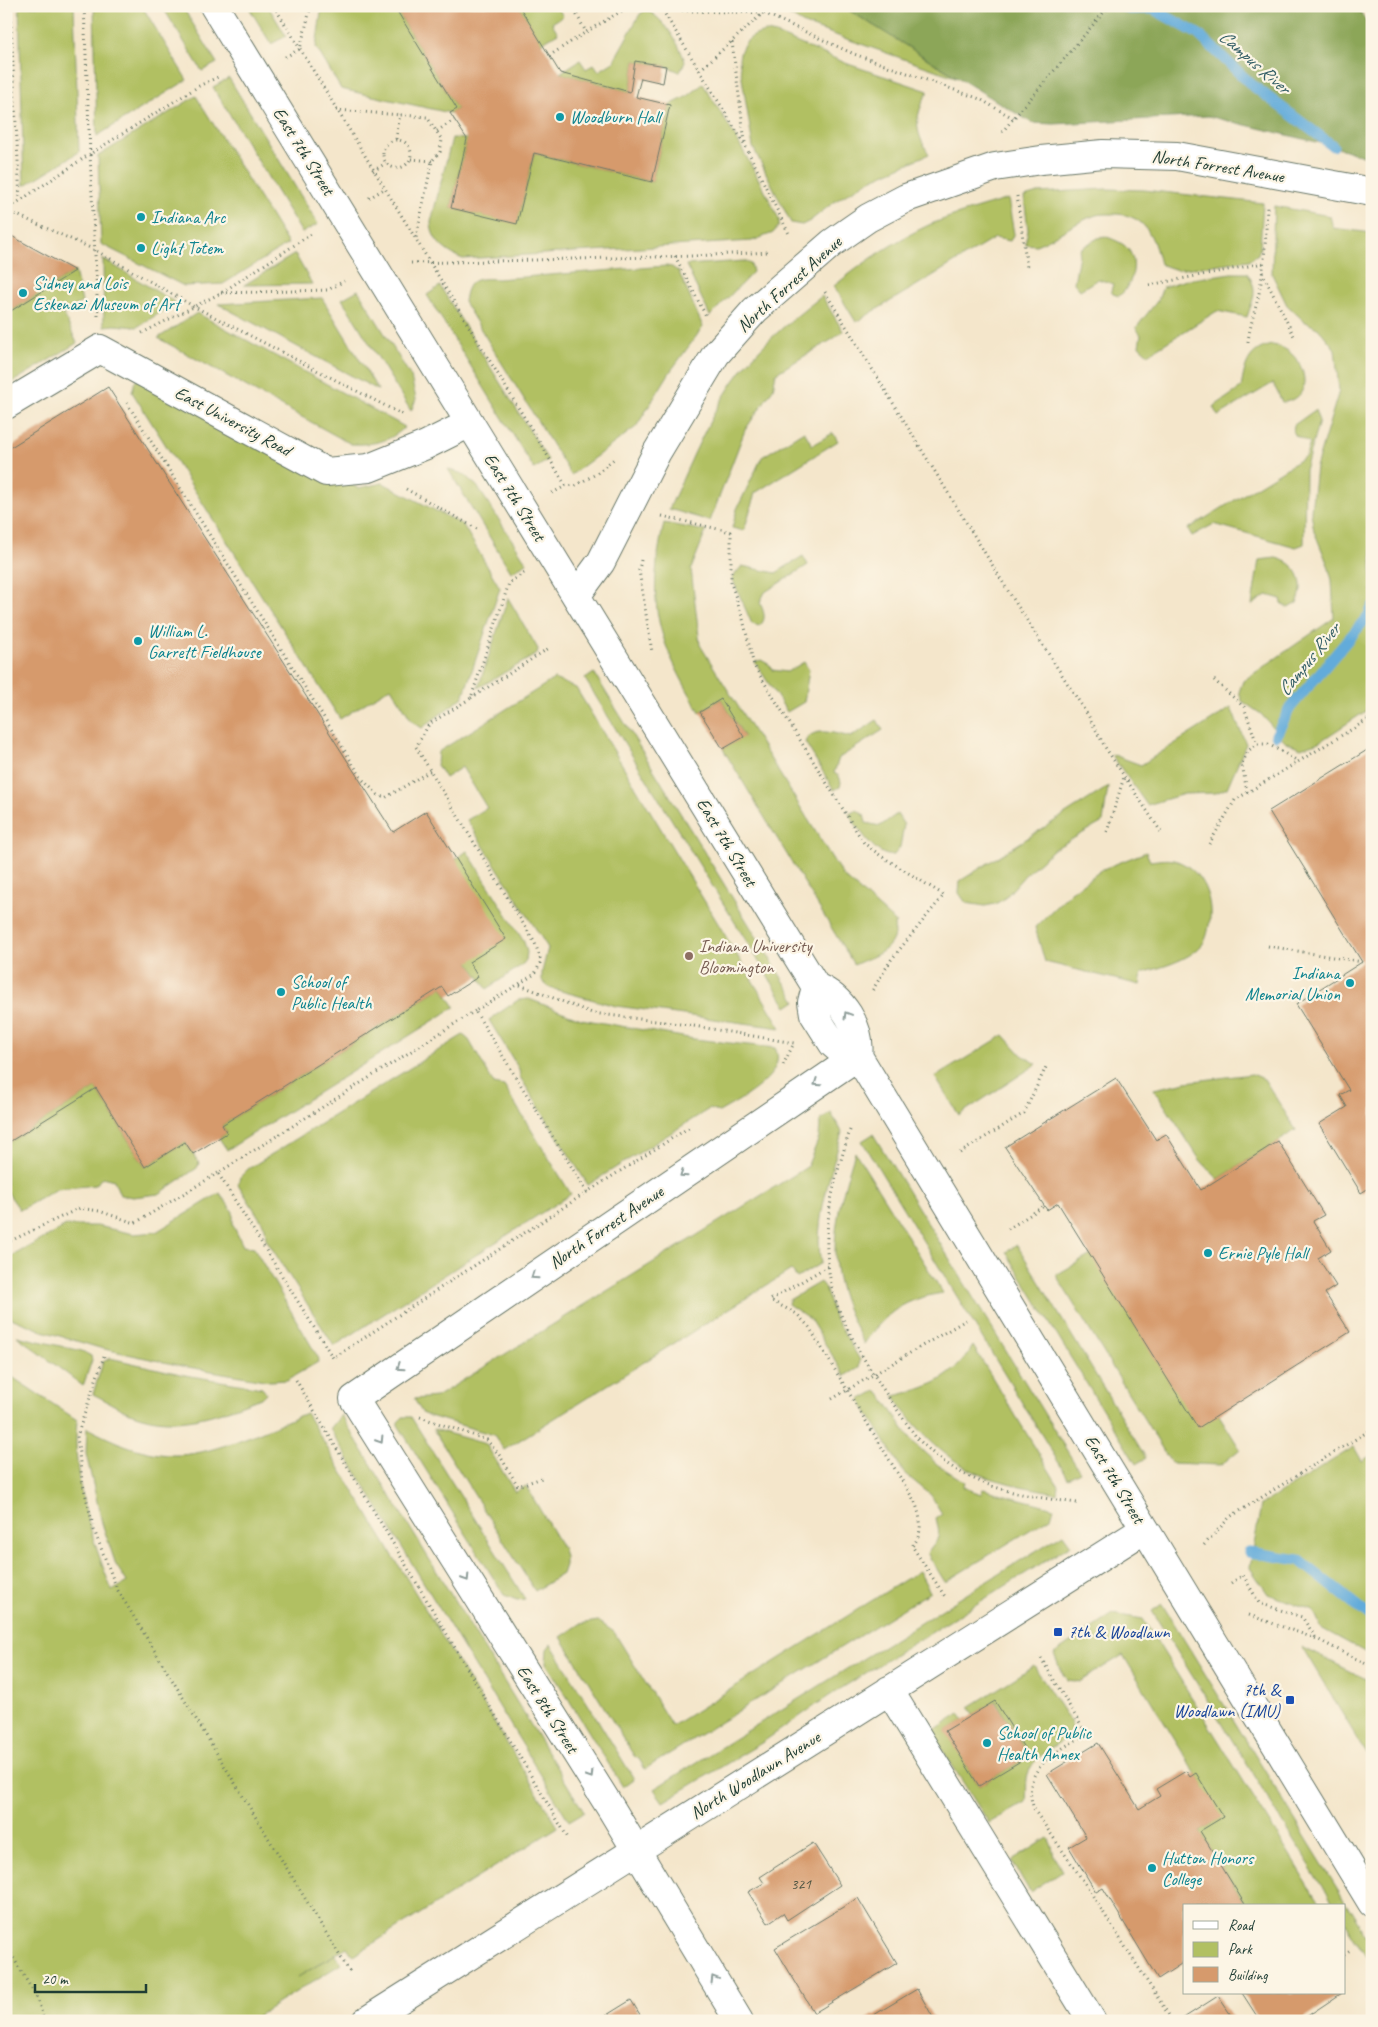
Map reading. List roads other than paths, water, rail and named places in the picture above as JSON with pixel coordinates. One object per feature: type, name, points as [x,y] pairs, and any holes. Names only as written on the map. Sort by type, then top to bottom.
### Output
[{"type":"street","name":"East 7th Street","points":[[214,6],[816,987],[832,995],[845,1012],[859,1039],[858,1056],[1372,1902]]},
{"type":"street","name":"North Forrest Avenue","points":[[576,596],[601,562],[657,452],[716,354],[755,310],[800,253],[832,243],[868,218],[906,198],[995,167],[1041,160],[1104,154],[1177,156],[1372,192]]},
{"type":"street","name":"East University Road","points":[[6,405],[100,350],[326,472],[369,468],[426,446],[470,423]]},
{"type":"street","name":"North Forrest Avenue","points":[[354,1399],[858,1056]]},
{"type":"street","name":"East 8th Street","points":[[354,1399],[636,1850],[739,2021]]},
{"type":"street","name":"North Woodlawn Avenue","points":[[383,2016],[636,1850],[1145,1529]]},
{"type":"street","points":[[889,1690],[1092,2021]]},
{"type":"waterway","name":"Campus River","points":[[1122,6],[1129,9],[1153,9],[1198,34],[1252,85],[1333,146]]},
{"type":"waterway","name":"Campus River","points":[[1276,735],[1290,708],[1369,615],[1372,608]]},
{"type":"waterway","points":[[1249,1552],[1299,1560],[1372,1618]]},
{"type":"place","name":"Woodburn Hall","points":[[560,117]]},
{"type":"place","name":"Indiana Arc","points":[[141,217]]},
{"type":"place","name":"Light Totem","points":[[141,248]]},
{"type":"place","name":"Sidney and Lois Eskenazi Museum of Art","points":[[23,293]]},
{"type":"place","name":"William L. Garrett Fieldhouse","points":[[138,641]]},
{"type":"place","name":"Indiana University Bloomington","points":[[689,956]]},
{"type":"place","name":"Indiana Memorial Union","points":[[1350,983]]},
{"type":"place","name":"School of Public Health","points":[[281,992]]},
{"type":"place","name":"Ernie Pyle Hall","points":[[1208,1253]]},
{"type":"place","name":"7th & Woodlawn","points":[[1058,1632]]},
{"type":"place","name":"7th & Woodlawn (IMU)","points":[[1290,1700]]},
{"type":"place","name":"School of Public Health Annex","points":[[987,1743]]},
{"type":"place","name":"Hutton Honors College","points":[[1152,1868]]}]
